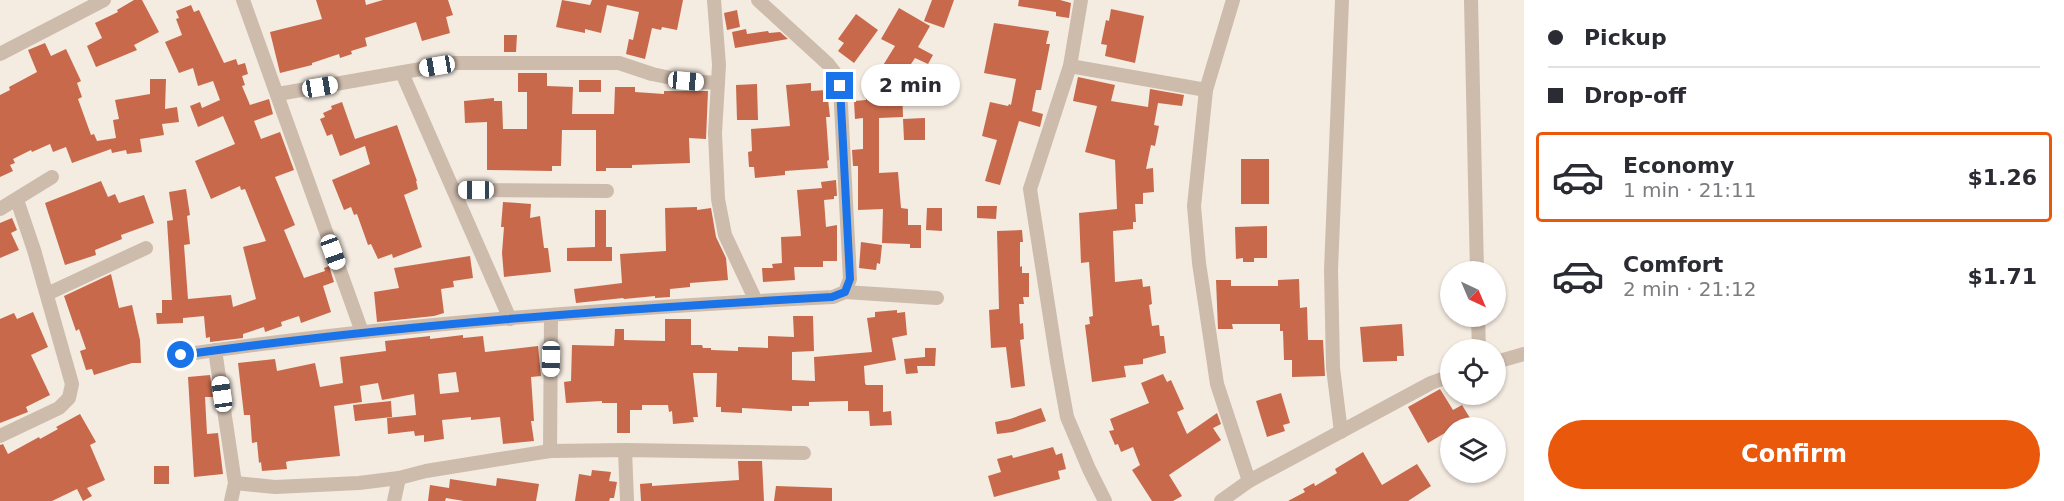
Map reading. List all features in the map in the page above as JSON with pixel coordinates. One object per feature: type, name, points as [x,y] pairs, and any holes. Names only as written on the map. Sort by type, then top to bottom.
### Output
[{"type":"street","points":[[1,50],[104,0]]},
{"type":"street","points":[[243,0],[362,333]]},
{"type":"street","points":[[714,0],[719,65],[715,133],[718,199],[725,236],[756,301]]},
{"type":"street","points":[[758,0],[828,64],[836,73],[840,86],[850,279],[845,292]]},
{"type":"street","points":[[1081,0],[1070,66],[1030,189],[1067,417],[1105,501]]},
{"type":"street","points":[[1233,0],[1206,90],[1194,206],[1199,263],[1217,384],[1249,481]]},
{"type":"street","points":[[1341,432],[1333,368],[1331,270],[1342,0]]},
{"type":"street","points":[[1471,0],[1477,261]]},
{"type":"street","points":[[278,94],[455,63],[619,63],[660,76],[717,83]]},
{"type":"street","points":[[1070,66],[1206,90]]},
{"type":"street","points":[[402,72],[510,319]]},
{"type":"street","points":[[0,209],[52,177]]},
{"type":"street","points":[[454,190],[607,191]]},
{"type":"street","points":[[0,436],[59,408],[69,398],[72,384],[48,294],[16,200]]},
{"type":"street","points":[[48,294],[146,248]]},
{"type":"street","points":[[181,355],[362,333],[510,319],[832,297],[845,292],[937,298]]},
{"type":"street","points":[[550,451],[551,316]]},
{"type":"street","points":[[215,350],[235,483],[231,501]]},
{"type":"street","points":[[1506,359],[1524,354]]},
{"type":"street","points":[[1221,501],[1249,481],[1440,380]]},
{"type":"street","points":[[625,450],[627,501]]},
{"type":"street","points":[[235,483],[275,487],[316,486],[399,478],[426,471],[550,451],[804,453]]},
{"type":"street","points":[[394,501],[399,478]]},
{"type":"building","points":[[134,0],[142,0],[159,32],[134,45],[137,50],[96,67],[87,46],[102,38],[95,23],[118,12],[117,10]]},
{"type":"building","points":[[316,0],[365,0],[366,5],[383,0],[448,0],[453,15],[446,17],[450,33],[422,41],[416,22],[365,38],[367,46],[351,51],[352,54],[340,58],[339,54],[312,63],[312,65],[280,73],[270,32],[322,19]]},
{"type":"building","points":[[562,0],[590,5],[592,0],[683,0],[677,30],[652,28],[645,59],[626,54],[629,39],[633,40],[639,12],[607,5],[601,33],[585,29],[585,33],[556,27]]},
{"type":"building","points":[[932,0],[954,0],[944,28],[924,21]]},
{"type":"building","points":[[1019,0],[1060,0],[1071,3],[1069,18],[1056,16],[1056,12],[1018,6]]},
{"type":"building","points":[[191,5],[194,12],[199,10],[224,63],[236,59],[238,65],[245,63],[248,74],[242,76],[245,85],[242,86],[250,105],[269,99],[273,114],[254,121],[261,139],[280,132],[294,170],[275,177],[295,225],[284,230],[304,278],[325,271],[324,268],[329,266],[334,282],[323,286],[331,312],[301,323],[299,316],[281,322],[282,326],[265,332],[264,327],[243,334],[243,338],[210,342],[210,337],[206,338],[204,316],[183,318],[183,323],[157,324],[156,313],[162,313],[162,300],[172,300],[167,221],[173,220],[169,192],[186,189],[190,215],[187,216],[190,244],[184,245],[188,299],[231,295],[233,307],[256,299],[243,247],[266,241],[245,189],[241,190],[240,186],[211,199],[195,161],[235,144],[223,116],[198,127],[190,106],[200,102],[202,108],[220,100],[213,81],[198,86],[193,68],[179,73],[165,42],[182,35],[176,19],[179,18],[176,11]]},
{"type":"building","points":[[899,8],[930,26],[918,47],[933,55],[928,64],[915,58],[901,79],[882,67],[895,46],[881,39]]},
{"type":"building","points":[[1111,9],[1144,16],[1135,63],[1105,56],[1107,45],[1101,44]]},
{"type":"building","points":[[737,10],[740,27],[727,30],[724,13]]},
{"type":"building","points":[[856,14],[878,30],[854,63],[838,51],[844,43],[838,39]]},
{"type":"building","points":[[994,23],[1049,31],[1046,44],[1050,44],[1041,90],[1036,90],[1032,111],[1043,114],[1040,127],[1019,121],[1000,185],[985,181],[997,140],[982,136],[990,102],[1011,105],[1016,79],[984,73]]},
{"type":"building","points":[[746,29],[747,34],[780,32],[788,39],[735,48],[732,32]]},
{"type":"building","points":[[504,35],[517,35],[516,52],[504,52]]},
{"type":"building","points":[[45,43],[51,56],[66,49],[81,81],[77,83],[82,97],[78,99],[91,135],[94,134],[97,141],[116,138],[113,120],[119,119],[115,100],[150,94],[150,79],[166,79],[165,109],[177,107],[179,122],[162,124],[164,135],[140,139],[142,152],[127,154],[126,150],[112,153],[111,149],[72,163],[66,147],[53,152],[50,144],[13,159],[15,163],[10,165],[13,171],[0,177],[0,95],[10,90],[9,87],[37,72],[28,50]]},
{"type":"building","points":[[518,73],[547,73],[547,86],[573,87],[572,114],[614,114],[615,87],[635,87],[635,92],[664,94],[664,91],[708,91],[706,139],[689,138],[690,163],[632,165],[632,168],[606,168],[606,171],[596,171],[596,130],[562,130],[561,166],[552,166],[552,171],[487,170],[487,122],[465,123],[464,101],[494,98],[494,101],[502,101],[503,129],[527,129],[527,92],[518,92]]},
{"type":"building","points":[[1078,77],[1115,85],[1111,101],[1148,107],[1150,89],[1184,95],[1182,106],[1158,103],[1154,125],[1159,126],[1155,146],[1151,145],[1146,169],[1153,168],[1154,192],[1143,193],[1143,204],[1135,204],[1136,222],[1133,222],[1133,229],[1113,231],[1115,282],[1142,279],[1143,287],[1150,286],[1152,304],[1149,305],[1152,326],[1159,325],[1160,336],[1164,336],[1166,353],[1143,359],[1143,364],[1124,366],[1126,377],[1092,382],[1085,325],[1090,324],[1089,317],[1093,316],[1089,262],[1081,263],[1079,213],[1117,209],[1115,160],[1085,152],[1097,106],[1073,101]]},
{"type":"building","points":[[579,80],[601,80],[601,92],[579,92]]},
{"type":"building","points":[[811,83],[811,91],[827,90],[830,117],[826,117],[828,168],[785,171],[785,175],[755,178],[754,167],[749,167],[748,152],[752,151],[751,129],[790,126],[786,85]]},
{"type":"building","points":[[757,84],[758,120],[737,120],[736,85]]},
{"type":"building","points":[[902,86],[903,117],[879,118],[879,173],[898,172],[901,208],[908,209],[908,225],[921,225],[921,248],[910,248],[910,244],[882,243],[883,209],[858,210],[858,166],[853,166],[852,150],[863,149],[863,118],[855,119],[854,101],[866,100],[865,87]]},
{"type":"building","points":[[342,102],[355,139],[397,125],[417,181],[418,189],[404,195],[422,247],[393,258],[392,254],[378,259],[371,244],[368,245],[357,214],[354,215],[351,207],[344,210],[332,180],[370,164],[365,146],[340,156],[332,134],[327,136],[320,119],[325,117],[323,113],[332,109],[331,106]]},
{"type":"building","points":[[925,118],[925,140],[904,140],[903,119]]},
{"type":"building","points":[[1241,159],[1269,159],[1269,204],[1241,204]]},
{"type":"building","points":[[836,180],[837,196],[834,196],[834,199],[824,200],[826,227],[837,225],[837,261],[823,261],[823,267],[794,267],[795,280],[763,282],[762,268],[773,268],[772,264],[782,263],[781,237],[801,236],[797,190],[822,188],[821,182]]},
{"type":"building","points":[[101,181],[108,197],[115,194],[119,203],[144,195],[154,223],[121,235],[122,239],[95,250],[96,255],[65,265],[45,203]]},
{"type":"building","points":[[503,202],[531,204],[530,218],[540,216],[544,248],[548,248],[551,272],[504,277],[502,253],[504,227],[501,227]]},
{"type":"building","points":[[977,206],[997,206],[996,219],[977,218]]},
{"type":"building","points":[[697,207],[697,210],[711,208],[716,237],[726,258],[728,280],[690,283],[690,287],[670,289],[670,297],[623,298],[576,303],[574,289],[622,283],[620,254],[666,251],[665,208]]},
{"type":"building","points":[[927,208],[942,208],[942,231],[926,230]]},
{"type":"building","points":[[595,210],[606,210],[606,247],[612,247],[612,261],[567,261],[567,248],[595,247]]},
{"type":"building","points":[[12,218],[17,230],[11,233],[19,250],[0,258],[0,223]]},
{"type":"building","points":[[1267,226],[1267,258],[1254,258],[1254,262],[1243,262],[1243,258],[1236,259],[1235,227]]},
{"type":"building","points":[[1022,230],[1020,267],[1022,266],[1022,273],[1029,273],[1029,297],[1023,297],[1024,304],[1019,304],[1020,324],[1023,323],[1024,339],[1020,340],[1025,386],[1011,388],[1006,347],[991,348],[989,310],[999,309],[997,231]]},
{"type":"building","points":[[861,242],[882,245],[880,264],[877,263],[876,270],[859,268]]},
{"type":"building","points":[[470,256],[473,278],[453,281],[454,287],[441,289],[444,313],[377,322],[374,292],[399,288],[394,268]]},
{"type":"building","points":[[111,274],[119,308],[132,305],[140,340],[141,363],[132,363],[94,375],[92,369],[86,370],[80,351],[86,349],[79,329],[76,331],[64,296]]},
{"type":"building","points":[[1299,279],[1300,308],[1307,307],[1308,340],[1323,340],[1325,376],[1292,377],[1292,360],[1284,360],[1283,331],[1280,331],[1280,324],[1232,324],[1233,329],[1218,329],[1216,280],[1231,280],[1231,286],[1278,286],[1278,280]]},
{"type":"building","points":[[897,310],[897,313],[905,312],[907,335],[892,338],[896,360],[864,366],[866,385],[883,385],[883,412],[891,411],[892,425],[870,426],[869,411],[848,411],[848,401],[809,402],[809,406],[792,406],[792,411],[742,408],[742,413],[721,412],[721,407],[716,407],[717,373],[693,373],[698,417],[693,417],[694,422],[673,424],[672,411],[669,412],[668,405],[642,405],[642,410],[630,410],[630,433],[617,433],[617,403],[602,403],[602,401],[566,403],[564,382],[571,381],[572,345],[614,346],[615,329],[624,329],[624,340],[665,341],[665,319],[691,319],[691,345],[702,345],[703,348],[711,348],[711,350],[738,351],[738,347],[768,348],[768,336],[794,337],[793,316],[813,316],[814,351],[792,352],[792,380],[815,381],[814,357],[872,352],[867,318],[875,317],[875,312]]},
{"type":"building","points":[[33,312],[48,347],[31,355],[50,395],[26,407],[28,412],[0,423],[0,319],[14,313],[17,319]]},
{"type":"building","points":[[1402,324],[1404,356],[1397,356],[1397,361],[1363,362],[1360,327]]},
{"type":"building","points":[[463,335],[463,338],[483,336],[485,352],[538,346],[541,376],[531,377],[534,421],[531,421],[534,441],[503,444],[500,417],[442,420],[444,439],[424,442],[424,435],[415,436],[414,431],[388,434],[387,418],[416,415],[414,394],[382,400],[378,383],[360,386],[362,402],[334,406],[340,456],[289,461],[286,462],[287,469],[262,471],[257,442],[252,443],[250,415],[244,415],[238,363],[275,359],[277,371],[315,363],[320,387],[343,383],[340,357],[386,351],[385,341],[430,336],[430,339]],"holes":[[[456,372],[459,392],[440,394],[438,374]]]},
{"type":"building","points":[[925,348],[936,348],[935,366],[917,366],[918,373],[906,374],[904,359],[925,357]]},
{"type":"building","points":[[1163,374],[1167,382],[1171,380],[1184,409],[1177,412],[1187,434],[1217,413],[1221,424],[1213,428],[1221,440],[1169,475],[1182,496],[1173,501],[1152,501],[1132,470],[1140,465],[1133,447],[1121,452],[1118,444],[1115,445],[1109,431],[1114,430],[1110,419],[1149,403],[1141,383]]},
{"type":"building","points":[[210,375],[213,397],[205,397],[207,434],[218,433],[223,474],[194,477],[188,377]]},
{"type":"building","points":[[1440,389],[1440,405],[1450,405],[1453,410],[1462,405],[1469,417],[1440,417],[1440,436],[1428,443],[1408,407]]},
{"type":"building","points":[[1281,393],[1290,423],[1283,425],[1285,431],[1267,437],[1256,401]]},
{"type":"building","points":[[391,401],[392,417],[355,421],[353,405]]},
{"type":"building","points":[[1041,408],[1046,421],[1013,432],[997,434],[995,422]]},
{"type":"building","points":[[80,414],[96,442],[90,445],[105,480],[87,488],[92,496],[83,501],[77,489],[52,501],[0,501],[0,445],[3,444],[8,454],[58,429],[56,427]]},
{"type":"building","points":[[1053,447],[1056,455],[1062,453],[1066,469],[1058,471],[1060,479],[994,497],[988,476],[1001,472],[997,459],[1012,455],[1013,458]]},
{"type":"building","points":[[1363,452],[1382,485],[1417,464],[1431,486],[1408,501],[1288,501],[1305,492],[1303,489],[1314,483],[1315,486],[1337,473],[1335,469]]},
{"type":"building","points":[[738,461],[762,461],[764,501],[641,501],[640,484],[652,483],[652,486],[739,480]]},
{"type":"building","points":[[154,466],[169,466],[169,484],[154,484]]},
{"type":"building","points":[[592,470],[611,472],[609,481],[617,482],[614,498],[610,498],[609,501],[575,501],[579,474],[591,476]]},
{"type":"building","points":[[497,478],[539,484],[536,501],[464,501],[446,498],[445,501],[428,501],[430,485],[449,488],[450,479],[496,486]]},
{"type":"building","points":[[776,486],[832,488],[832,501],[774,501]]},
{"type":"route","points":[[181,355],[362,333],[510,319],[832,297],[845,292],[850,279],[840,86]]}]
